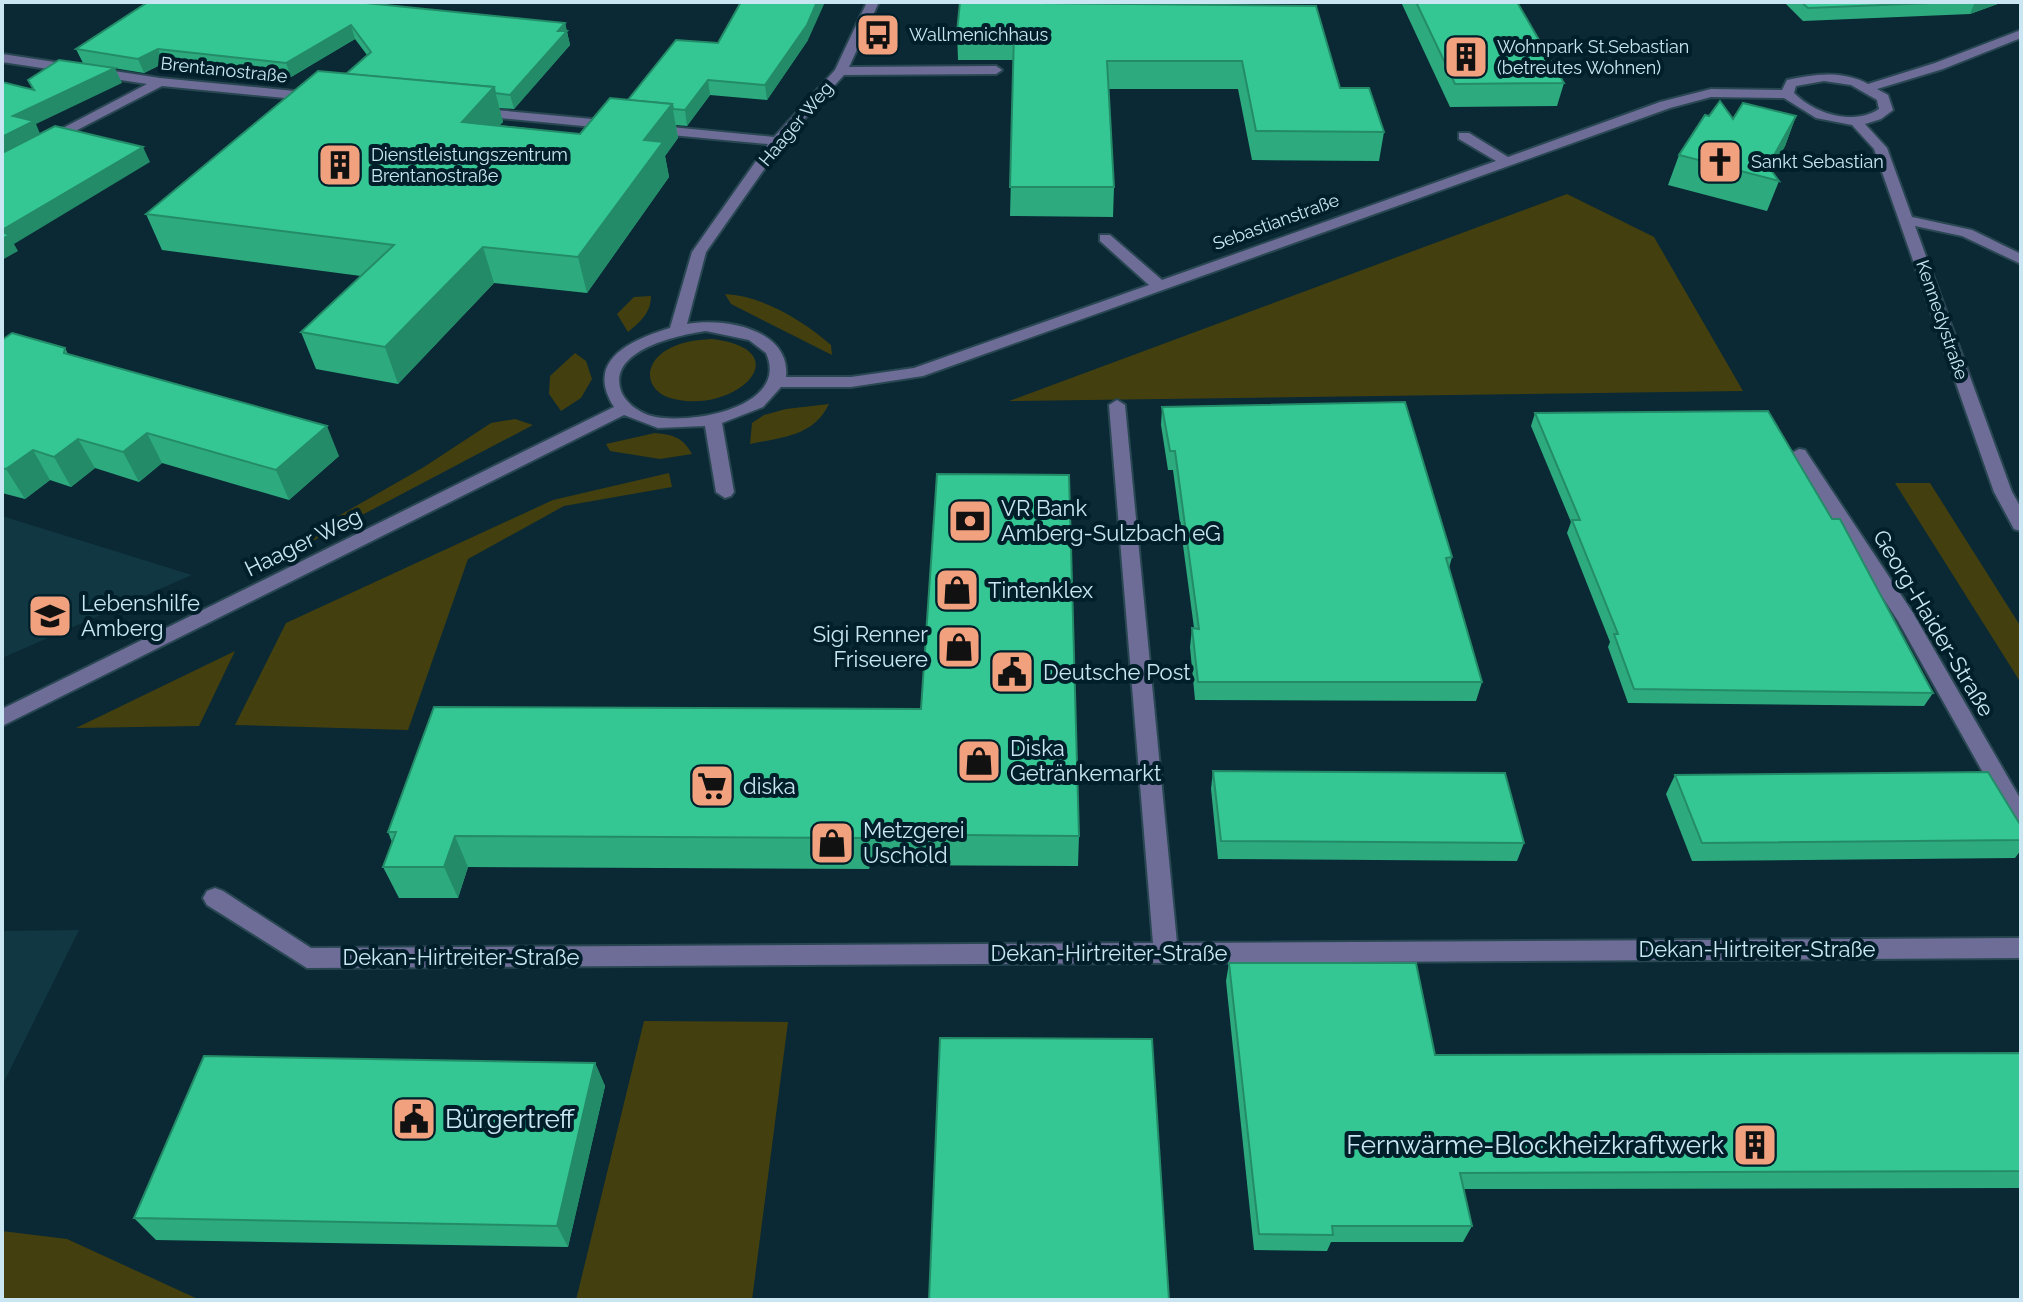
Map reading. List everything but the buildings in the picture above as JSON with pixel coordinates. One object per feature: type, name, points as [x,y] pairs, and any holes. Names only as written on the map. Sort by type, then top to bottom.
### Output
[{"type":"street","name":"Haager Weg","points":[[678,329],[699,252],[777,141],[841,71],[873,2]]},
{"type":"street","points":[[1868,88],[1939,66],[2021,34]]},
{"type":"street","name":"Brentanostraße","points":[[2,58],[160,82],[334,99]]},
{"type":"street","points":[[841,71],[996,70]]},
{"type":"street","points":[[1811,77],[1839,79],[1868,88],[1883,98],[1886,110],[1872,118],[1855,120],[1802,108],[1787,94],[1791,83],[1811,77]]},
{"type":"street","points":[[2,165],[160,82]]},
{"type":"street","name":"Sebastianstraße","points":[[777,382],[851,382],[917,373],[1504,160],[1665,105],[1711,93],[1787,94]]},
{"type":"street","points":[[460,111],[777,141]]},
{"type":"street","name":"Kennedystraße","points":[[1855,120],[1880,148],[1998,478],[2021,525]]},
{"type":"street","points":[[1464,136],[1504,160]]},
{"type":"street","points":[[1906,220],[1967,233],[2021,260]]},
{"type":"street","points":[[1105,238],[1158,285]]},
{"type":"street","points":[[720,327],[756,336],[773,349],[780,365],[777,382],[764,399],[742,413],[713,422],[679,425],[648,420],[625,408],[612,391],[613,373],[626,354],[649,339],[678,329],[720,327]]},
{"type":"street","points":[[1117,405],[1166,953]]},
{"type":"street","name":"Haager Weg","points":[[2,718],[625,408]]},
{"type":"street","points":[[713,422],[725,492]]},
{"type":"street","name":"Georg-Haider-Straße","points":[[1799,454],[1906,618],[2021,820]]},
{"type":"street","name":"Dekan-Hirtreiter-Straße","points":[[215,898],[307,958],[2021,948]]},
{"type":"shaded area","points":[[1567,194],[1654,237],[1743,391],[1009,401]]},
{"type":"shaded area","points":[[725,294],[754,299],[795,318],[831,345],[832,355],[731,304]]},
{"type":"shaded area","points":[[651,296],[647,312],[628,332],[617,314],[634,297]]},
{"type":"shaded area","points":[[712,339],[739,345],[752,355],[756,367],[750,379],[737,390],[719,398],[697,401],[674,399],[658,391],[650,379],[652,364],[657,357],[682,344]]},
{"type":"shaded area","points":[[575,353],[586,361],[592,379],[581,398],[561,411],[549,394],[550,376]]},
{"type":"shaded area","points":[[829,404],[814,423],[796,434],[750,444],[752,423],[764,415]]},
{"type":"shaded area","points":[[515,419],[533,425],[269,564],[260,561],[424,467],[491,423]]},
{"type":"shaded area","points":[[655,433],[677,438],[692,454],[660,459],[610,451],[606,444]]},
{"type":"shaded area","points":[[669,473],[672,487],[564,506],[468,559],[408,730],[235,725],[286,623],[553,500]]},
{"type":"shaded area","points":[[1895,483],[1930,483],[2021,627],[2021,683]]},
{"type":"shaded area","name":"Lebenshilfe Amberg","points":[[2,516],[192,575],[2,658]]},
{"type":"shaded area","points":[[235,651],[199,726],[76,728]]},
{"type":"shaded area","points":[[79,930],[2,1086],[2,931]]},
{"type":"shaded area","points":[[644,1021],[788,1022],[752,1300],[576,1300]]},
{"type":"shaded area","points":[[2,1231],[67,1239],[200,1300],[2,1300]]},
{"type":"place","name":"Wallmenichhaus","points":[[878,35]]},
{"type":"place","name":"Wohnpark St.Sebastian (betreutes Wohnen)","points":[[1466,57]]},
{"type":"place","name":"Sankt Sebastian","points":[[1720,162]]},
{"type":"place","name":"Dienstleistungszentrum Brentanostraße","points":[[340,165]]},
{"type":"place","name":"VR Bank Amberg-Sulzbach eG","points":[[970,521]]},
{"type":"place","name":"Tintenklex","points":[[957,590]]},
{"type":"place","name":"Lebenshilfe Amberg","points":[[50,616]]},
{"type":"place","name":"Sigi Renner Friseuere","points":[[959,647]]},
{"type":"place","name":"Deutsche Post","points":[[1012,672]]},
{"type":"place","name":"Diska Getränkemarkt","points":[[979,761]]},
{"type":"place","name":"diska","points":[[712,786]]},
{"type":"place","name":"Metzgerei Uschold","points":[[832,843]]},
{"type":"place","name":"Bürgertreff","points":[[414,1119]]},
{"type":"place","name":"Fernwärme-Blockheizkraftwerk","points":[[1755,1145]]}]
